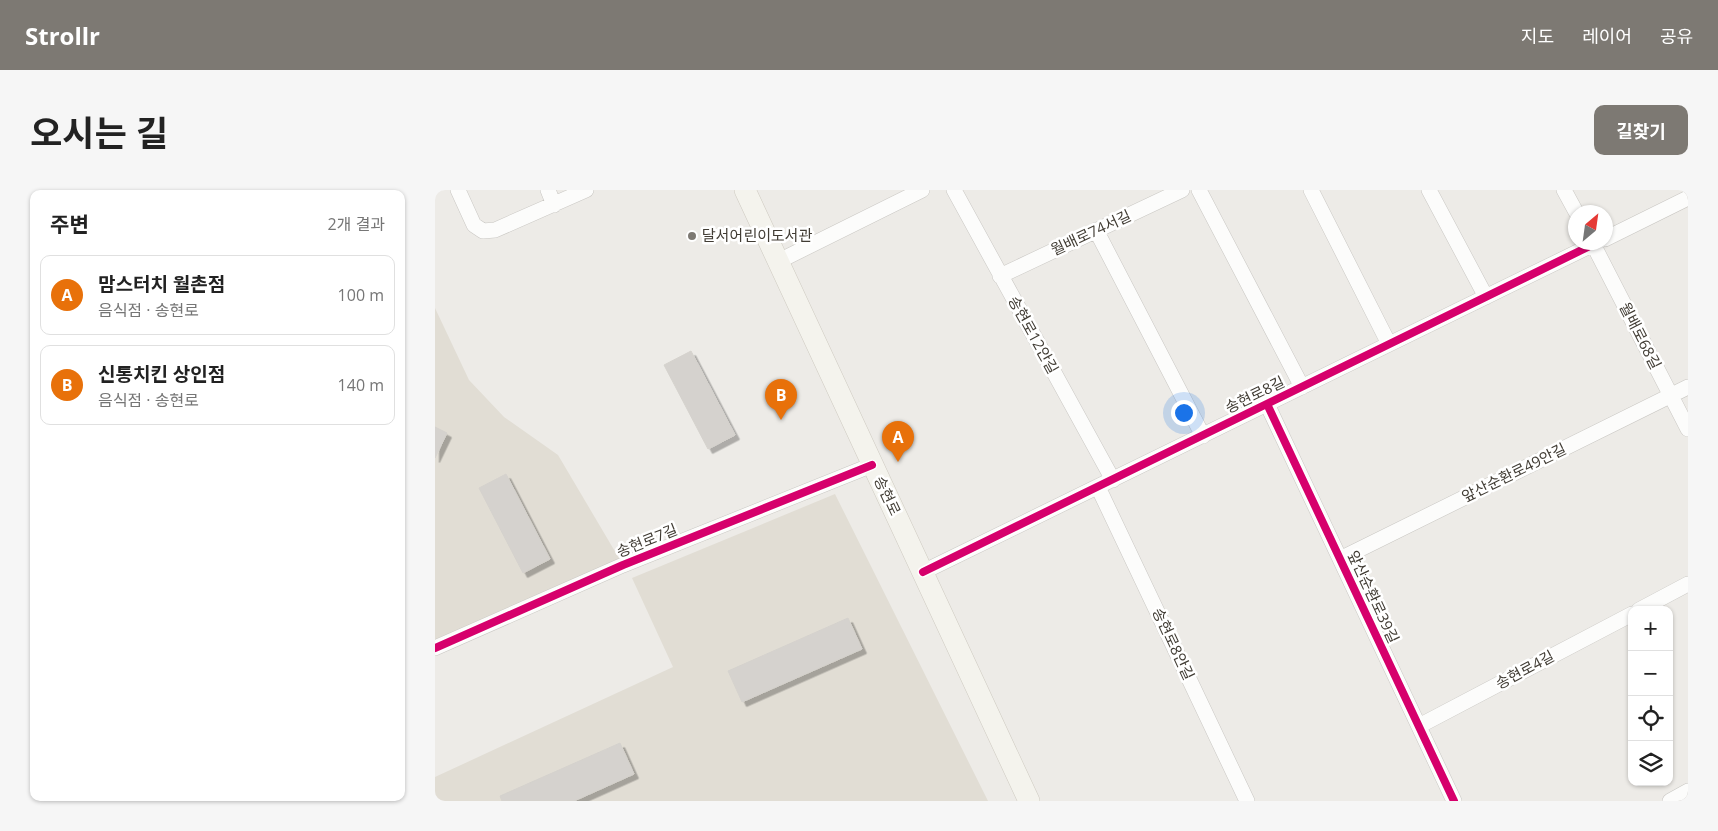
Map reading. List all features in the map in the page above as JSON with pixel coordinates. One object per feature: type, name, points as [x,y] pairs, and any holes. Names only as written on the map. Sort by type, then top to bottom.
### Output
[{"type":"main road","name":"송현로","points":[[745,190],[1029,801]]},
{"type":"street","points":[[458,190],[474,226],[483,231],[495,230],[585,190]]},
{"type":"street","points":[[548,190],[554,205]]},
{"type":"street","points":[[779,261],[922,190]]},
{"type":"street","name":"송현로12안길","points":[[954,190],[1113,480]]},
{"type":"street","name":"월배로74서길","points":[[1000,276],[1181,190]]},
{"type":"street","name":"송현로8길","points":[[1199,190],[1302,387]]},
{"type":"street","points":[[1311,190],[1389,344]]},
{"type":"street","points":[[1429,190],[1486,297]]},
{"type":"street","points":[[1565,190],[1572,205]]},
{"type":"street","name":"송현로8길","points":[[1613,234],[1688,198]]},
{"type":"street","points":[[1096,230],[1203,436]]},
{"type":"street","name":"송현로8길","points":[[923,572],[1581,250]]},
{"type":"street","name":"월배로68길","points":[[1601,250],[1688,429]]},
{"type":"street","name":"앞산순환로49안길","points":[[1340,559],[1688,387]]},
{"type":"street","name":"앞산순환로39길","points":[[1267,404],[1454,801]]},
{"type":"street","name":"송현로7길","points":[[435,648],[623,565],[872,465]]},
{"type":"street","name":"송현로8안길","points":[[1098,487],[1247,801]]},
{"type":"street","points":[[1647,606],[1688,584]]},
{"type":"street","name":"송현로4길","points":[[1419,726],[1628,616]]},
{"type":"street","points":[[1670,801],[1688,791]]},
{"type":"shaded area","points":[[435,308],[469,380],[504,417],[558,455],[623,565],[435,648]]},
{"type":"shaded area","points":[[835,494],[988,801],[435,801],[435,777],[673,667],[632,578]]},
{"type":"building","points":[[691,351],[735,435],[708,449],[664,365]]},
{"type":"building","points":[[435,427],[447,433],[435,458]]},
{"type":"building","points":[[506,474],[550,559],[523,573],[479,488]]},
{"type":"building","points":[[848,618],[862,649],[742,702],[728,671]]},
{"type":"building","points":[[620,743],[634,774],[574,801],[502,801],[500,796]]},
{"type":"cycle path","points":[[923,572],[1582,250]]},
{"type":"cycle path","points":[[1267,404],[1454,801]]},
{"type":"cycle path","points":[[435,648],[623,565],[872,465]]},
{"type":"place","name":"달서어린이도서관","points":[[692,236]]},
{"type":"place","name":"신통치킨 상인점","points":[[781,420]]},
{"type":"place","name":"맘스터치 월촌점","points":[[898,462]]}]
